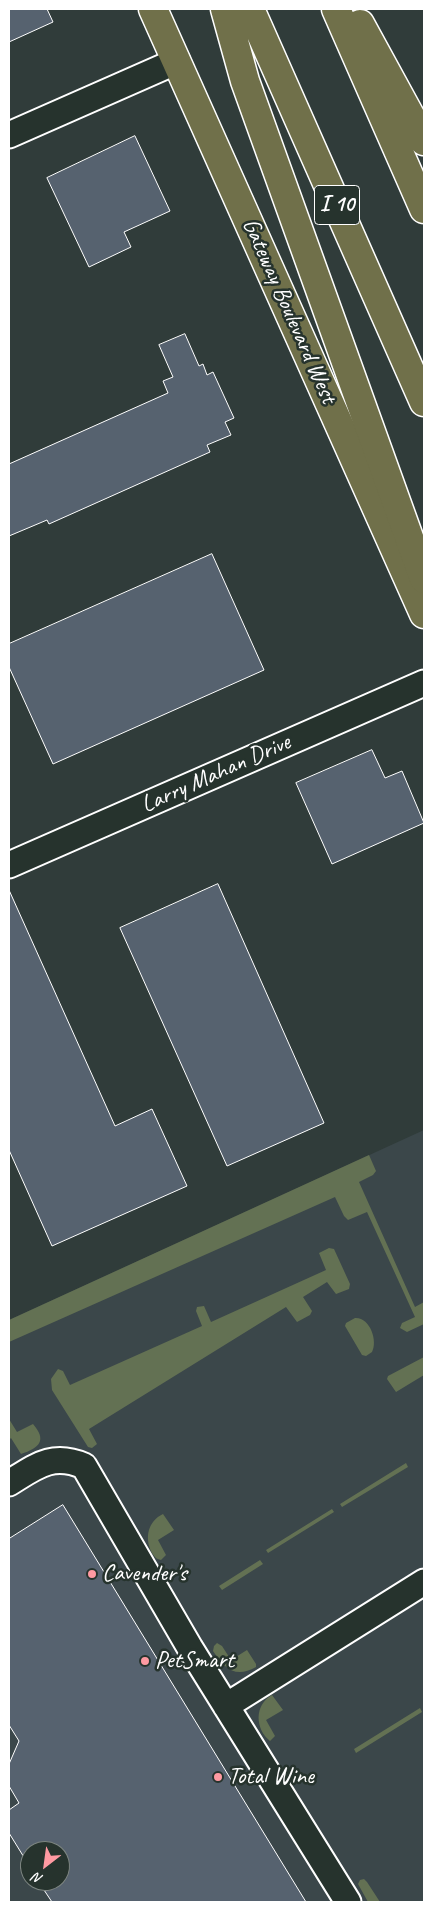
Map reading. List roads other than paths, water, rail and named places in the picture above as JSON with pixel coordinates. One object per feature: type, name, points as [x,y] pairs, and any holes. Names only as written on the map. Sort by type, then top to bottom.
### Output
[{"type":"main road","name":"Gateway Boulevard West","points":[[153,9],[424,614]]},
{"type":"main road","points":[[225,9],[246,81],[424,579]]},
{"type":"main road","name":"I 10","points":[[250,9],[424,402]]},
{"type":"main road","points":[[336,9],[424,209]]},
{"type":"main road","points":[[352,9],[424,141]]},
{"type":"street","points":[[9,135],[177,61]]},
{"type":"street","name":"Larry Mahan Drive","points":[[9,866],[424,683]]},
{"type":"street","points":[[9,1484],[38,1465],[54,1460],[68,1460],[84,1466],[190,1648],[348,1902]]},
{"type":"street","points":[[226,1706],[424,1582]]},
{"type":"place","name":"Cavender's","points":[[92,1574]]},
{"type":"place","name":"PetSmart","points":[[145,1661]]},
{"type":"place","name":"Total Wine","points":[[218,1777]]}]
